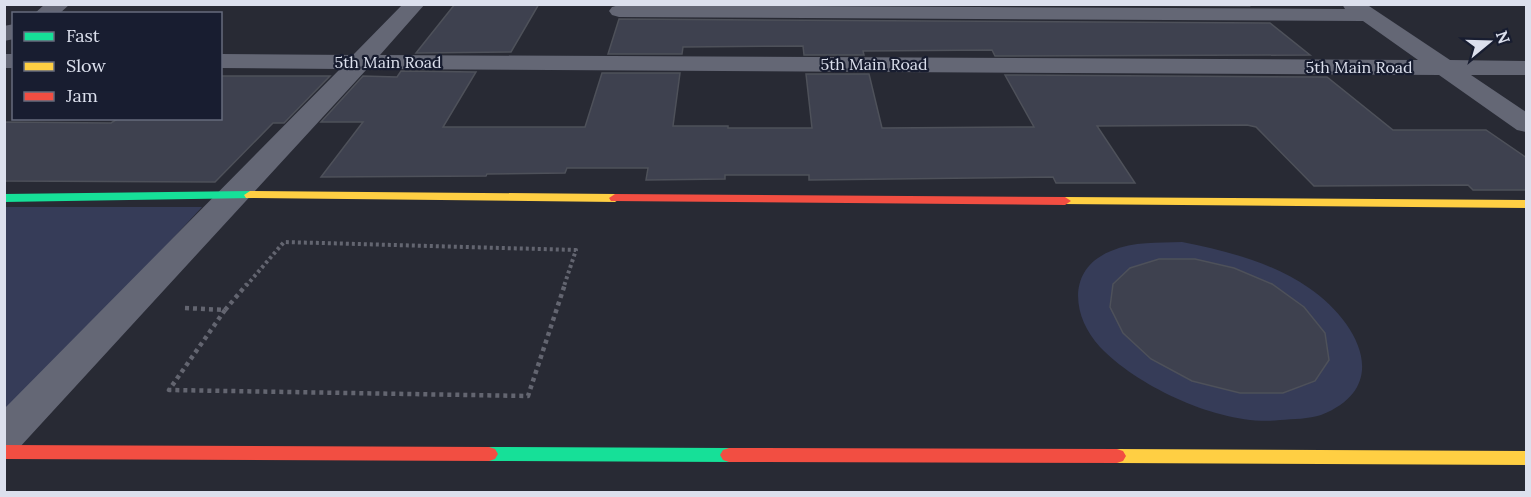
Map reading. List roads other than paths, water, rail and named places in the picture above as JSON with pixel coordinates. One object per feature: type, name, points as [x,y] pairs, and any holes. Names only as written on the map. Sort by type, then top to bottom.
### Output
[{"type":"street","points":[[47,12],[60,4]]},
{"type":"street","points":[[4,436],[415,4]]},
{"type":"street","points":[[613,31],[1360,10],[1527,124]]},
{"type":"street","name":"5th Main Road","points":[[222,62],[361,62],[613,31],[1444,67],[1527,68]]},
{"type":"street","points":[[4,198],[233,195],[1527,204]]},
{"type":"street","points":[[4,452],[1527,458]]}]
